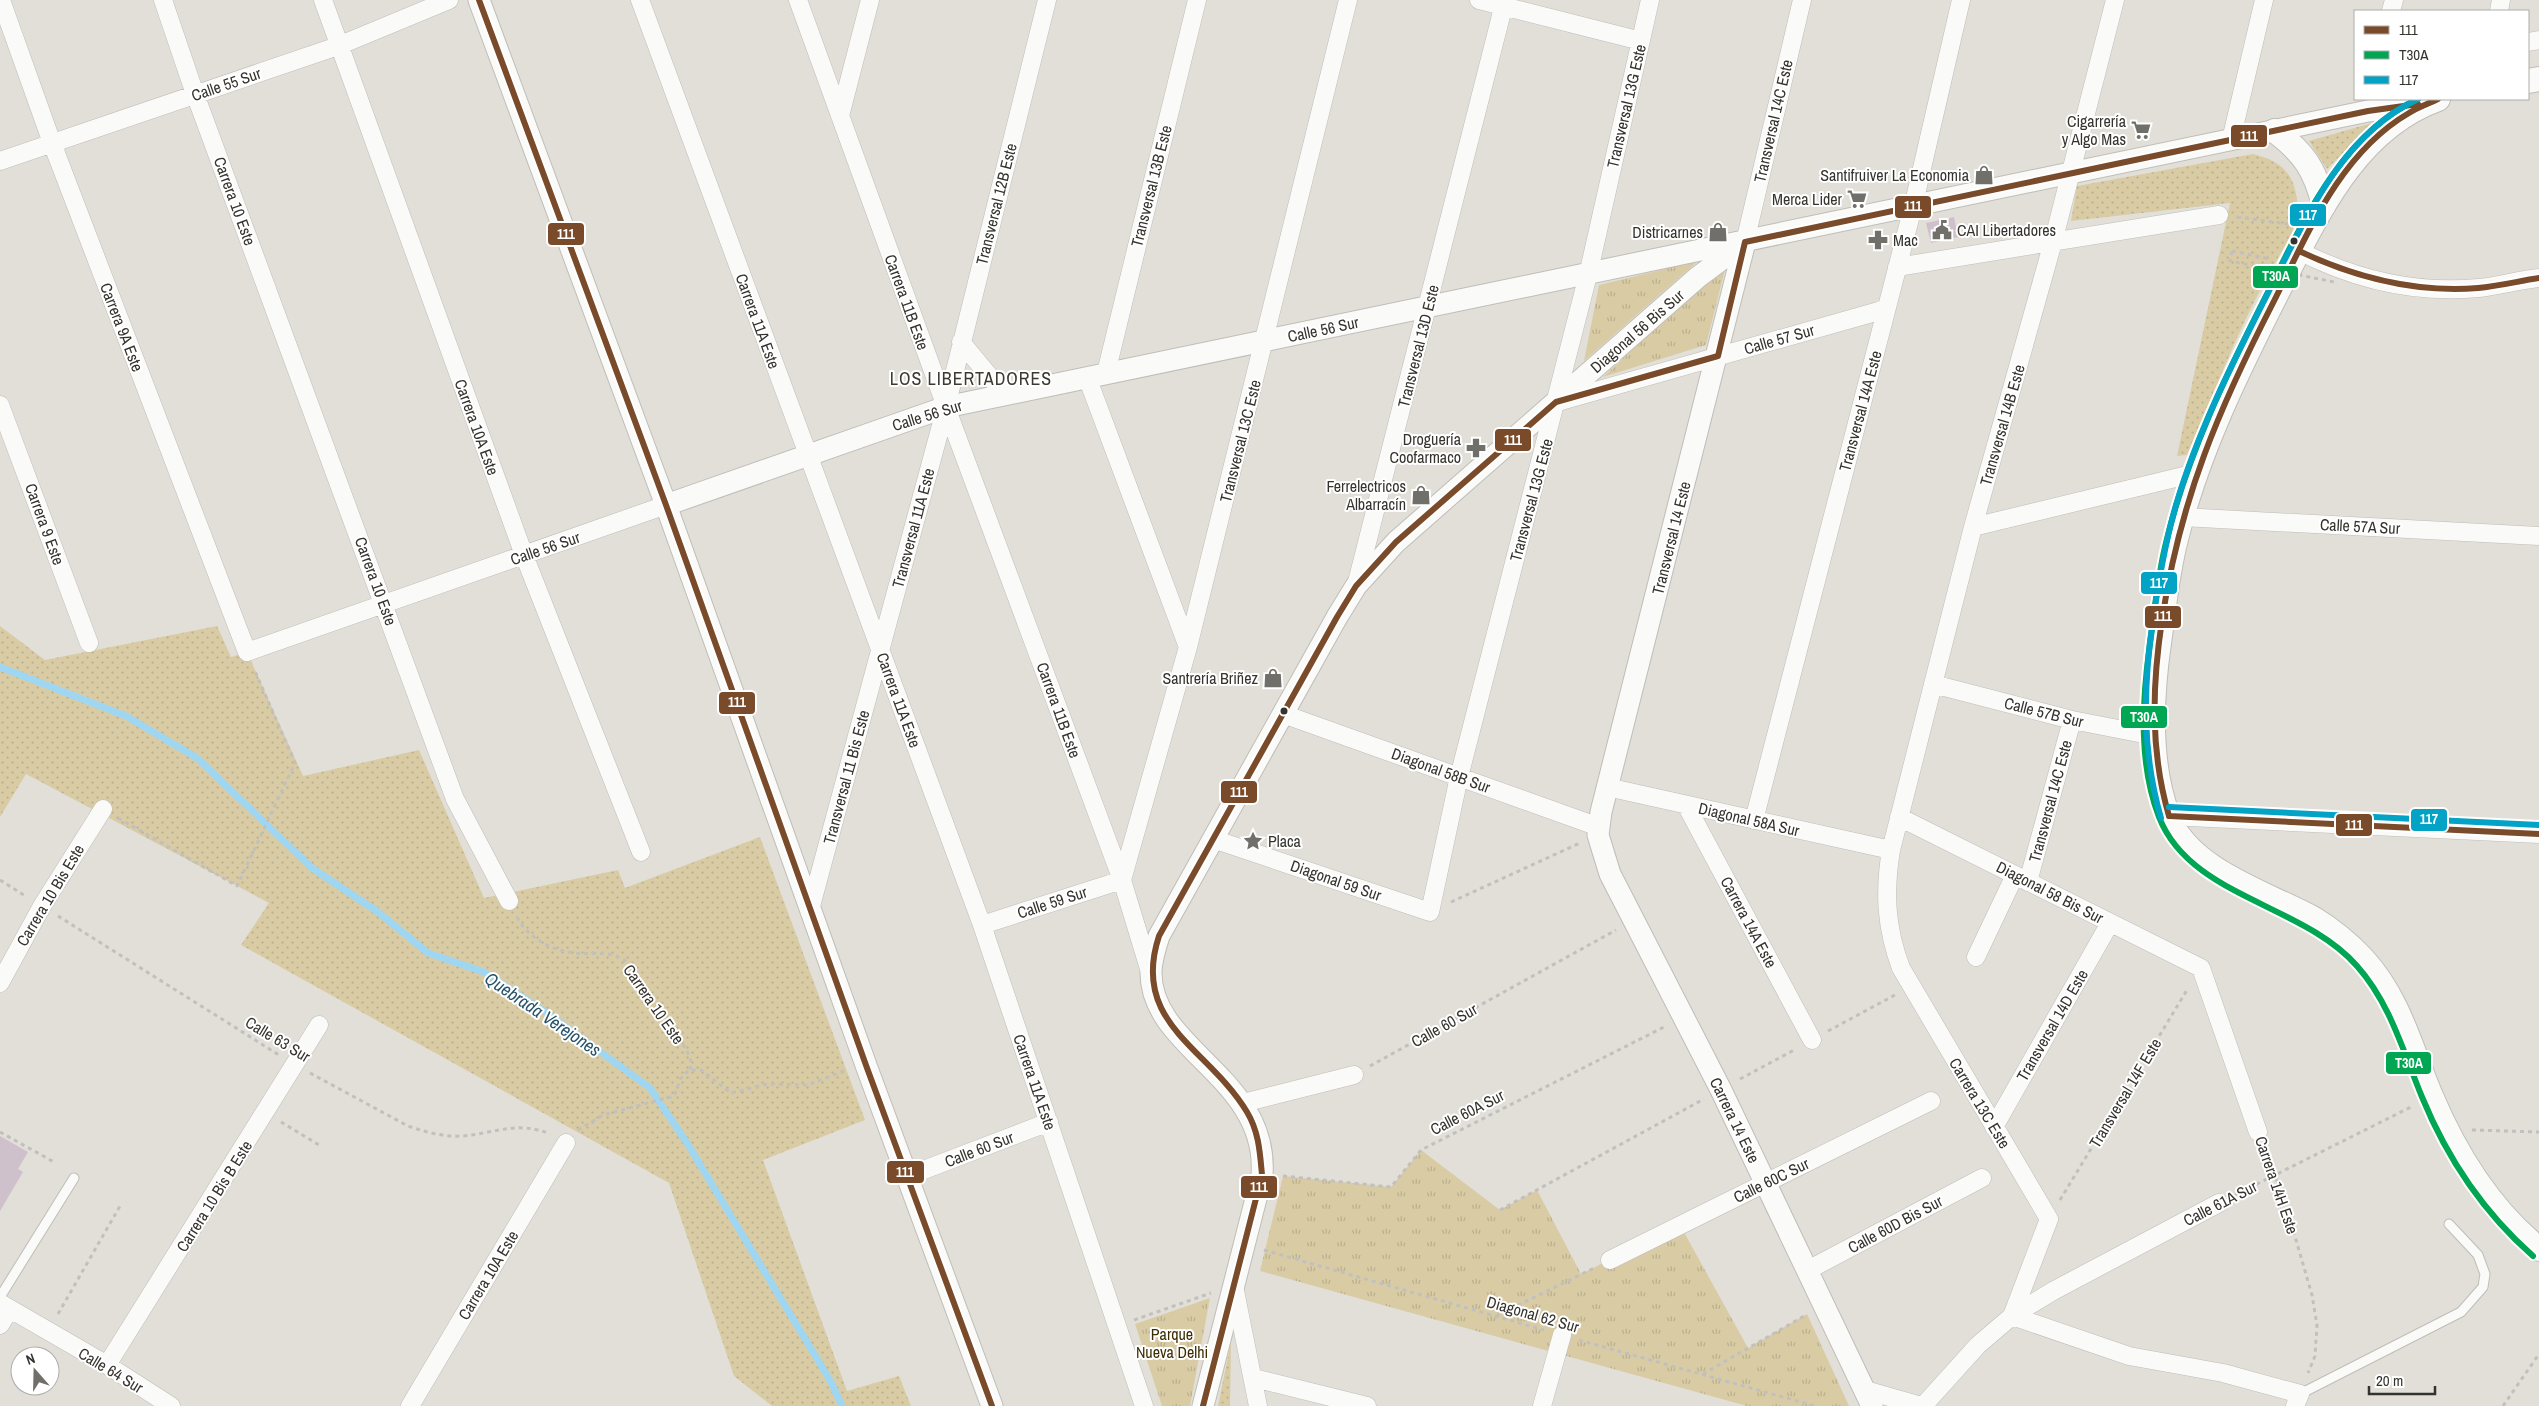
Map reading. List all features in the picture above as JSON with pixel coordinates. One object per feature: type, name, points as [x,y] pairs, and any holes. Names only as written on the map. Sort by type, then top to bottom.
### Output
[{"type":"main road","points":[[2432,101],[2385,128],[2363,150],[2324,204],[2221,407],[2196,473],[2182,517],[2168,577],[2154,683],[2154,736],[2159,778],[2168,816],[2180,837],[2212,866],[2318,922],[2349,945],[2365,962],[2379,979],[2401,1019],[2446,1129],[2476,1182],[2516,1230],[2539,1249]]},
{"type":"main road","points":[[2275,131],[2293,145],[2308,162],[2318,182],[2324,204]]},
{"type":"street","name":"Carrera 9A Este","points":[[2,0],[52,143],[247,652]]},
{"type":"street","name":"Carrera 10 Este","points":[[163,0],[195,94],[385,604],[455,799],[509,901]]},
{"type":"street","name":"Carrera 10A Este","points":[[323,0],[338,46],[524,555],[641,852]]},
{"type":"street","name":"Calle 55 Sur","points":[[0,161],[338,46],[449,0]]},
{"type":"street","points":[[479,0],[666,505],[811,906],[867,1068],[992,1406]]},
{"type":"street","name":"Carrera 11A Este","points":[[640,0],[807,456],[982,924],[1144,1406]]},
{"type":"street","name":"Carrera 11B Este","points":[[798,0],[946,407],[1122,880],[1151,973],[1158,1005],[1171,1024],[1243,1103],[1254,1123],[1262,1144],[1262,1174],[1203,1406]]},
{"type":"street","points":[[840,116],[870,0]]},
{"type":"street","name":"Transversal 12B Este","points":[[946,407],[1047,0]]},
{"type":"street","name":"Transversal 13B Este","points":[[1096,375],[1197,0]]},
{"type":"street","name":"Transversal 13C Este","points":[[1122,880],[1188,647],[1348,0]]},
{"type":"street","points":[[1479,0],[1505,3],[1641,41]]},
{"type":"street","name":"Transversal 13G Este","points":[[1430,912],[1459,777],[1588,274],[1650,0]]},
{"type":"street","name":"Transversal 14C Este","points":[[1745,242],[1802,0]]},
{"type":"street","name":"Transversal 14A Este","points":[[1754,820],[1913,207],[1961,0]]},
{"type":"street","name":"Transversal 14B Este","points":[[1891,850],[1974,528],[2053,242],[2115,0]]},
{"type":"street","points":[[2231,140],[2264,0]]},
{"type":"street","name":"Transversal 13D Este","points":[[1151,973],[1159,936],[1356,586],[1505,3]]},
{"type":"street","name":"Calle 56 Sur","points":[[247,652],[946,407],[2275,131],[2369,105],[2432,101]]},
{"type":"street","points":[[1897,267],[2219,215]]},
{"type":"street","name":"Transversal 14 Este","points":[[1599,831],[1607,787],[1718,356],[1745,242]]},
{"type":"street","name":"Diagonal 56 Bis Sur","points":[[1356,586],[1396,542],[1698,277],[1745,242]]},
{"type":"street","points":[[2296,257],[2361,277],[2400,285],[2439,289],[2479,288],[2539,278]]},
{"type":"street","name":"Calle 57 Sur","points":[[1556,402],[1886,309]]},
{"type":"street","points":[[962,342],[1004,395]]},
{"type":"street","points":[[1096,375],[1188,647]]},
{"type":"street","name":"Carrera 9 Este","points":[[0,405],[6,440],[89,643]]},
{"type":"street","name":"Transversal 11A Este","points":[[880,649],[946,407]]},
{"type":"street","points":[[1974,528],[2196,473]]},
{"type":"street","name":"Calle 57A Sur","points":[[2182,517],[2539,536]]},
{"type":"street","name":"Transversal 11 Bis Este","points":[[811,906],[880,649]]},
{"type":"street","name":"Calle 57B Sur","points":[[1933,684],[2072,720],[2154,736]]},
{"type":"street","name":"Diagonal 58B Sur","points":[[1283,714],[1459,777],[1599,831]]},
{"type":"street","name":"Transversal 14C Este","points":[[1976,957],[2022,878],[2072,720]]},
{"type":"street","name":"Diagonal 58A Sur","points":[[1607,787],[1891,850]]},
{"type":"street","name":"Carrera 14A Este","points":[[1686,805],[1812,1040]]},
{"type":"street","name":"Carrera 10 Bis Este","points":[[0,983],[42,906],[102,809]]},
{"type":"street","points":[[2168,816],[2539,834]]},
{"type":"street","name":"Diagonal 58 Bis Sur","points":[[1899,817],[2201,968]]},
{"type":"street","name":"Carrera 14 Este","points":[[1599,831],[1610,874],[1721,1090],[1869,1398]]},
{"type":"street","name":"Diagonal 59 Sur","points":[[1214,839],[1430,912]]},
{"type":"street","name":"Carrera 13C Este","points":[[1891,850],[1886,890],[1886,910],[1894,950],[1911,986],[2049,1219]]},
{"type":"street","name":"Calle 59 Sur","points":[[982,924],[1122,880]]},
{"type":"street","name":"Transversal 14D Este","points":[[1994,1127],[2110,923]]},
{"type":"street","name":"Carrera 14H Este","points":[[2201,968],[2258,1132]]},
{"type":"street","name":"Carrera 10 Bis B Este","points":[[107,1365],[319,1026]]},
{"type":"street","points":[[1243,1103],[1354,1075]]},
{"type":"street","name":"Calle 60C Sur","points":[[1610,1260],[1931,1101]]},
{"type":"street","name":"Calle 60 Sur","points":[[908,1176],[1049,1122]]},
{"type":"street","name":"Carrera 10A Este","points":[[410,1406],[566,1143]]},
{"type":"street","name":"Calle 60D Bis Sur","points":[[1808,1270],[1982,1178]]},
{"type":"street","name":"Calle 61A Sur","points":[[1922,1406],[1974,1350],[2012,1316],[2053,1291],[2219,1203]]},
{"type":"street","name":"Calle 61A Sur","points":[[2012,1316],[2049,1219]]},
{"type":"street","points":[[1234,1285],[1254,1378],[1258,1406]]},
{"type":"street","points":[[0,1326],[3,1303]]},
{"type":"street","name":"Calle 64 Sur","points":[[3,1303],[48,1333],[107,1365],[171,1406]]},
{"type":"street","points":[[2012,1316],[2129,1356],[2223,1373],[2298,1400]]},
{"type":"street","points":[[1542,1406],[1562,1335]]},
{"type":"street","points":[[1254,1378],[1367,1406]]},
{"type":"street","points":[[1869,1398],[1922,1406]]},
{"type":"lane","points":[[3,1303],[74,1178]]},
{"type":"lane","points":[[2298,1400],[2461,1312],[2484,1286],[2485,1274],[2478,1255],[2450,1224]]},
{"type":"path","points":[[2219,215],[2311,228]]},
{"type":"path","points":[[2296,257],[2232,250],[2230,261],[2334,282]]},
{"type":"path","points":[[102,809],[236,886],[296,763],[247,652]]},
{"type":"path","points":[[1430,912],[1599,831]]},
{"type":"path","name":"Calle 63 Sur","points":[[0,880],[294,1064],[408,1126],[423,1131],[462,1136],[505,1128],[541,1130],[566,1143]]},
{"type":"path","name":"Carrera 10 Este","points":[[509,901],[520,924],[536,940],[574,953],[605,952],[624,960],[686,1049],[692,1064],[689,1070]]},
{"type":"path","name":"Calle 60 Sur","points":[[1354,1075],[1634,920]]},
{"type":"path","name":"Transversal 14F Este","points":[[2049,1219],[2201,968]]},
{"type":"path","name":"Calle 60A Sur","points":[[1262,1174],[1391,1187],[1421,1150],[1682,1017]]},
{"type":"path","points":[[566,1143],[581,1127],[603,1115],[674,1096],[681,1078],[689,1070],[701,1070],[731,1093],[767,1084],[808,1085],[840,1070],[867,1068]]},
{"type":"path","name":"Calle 61A Sur","points":[[2219,1203],[2431,1096]]},
{"type":"path","points":[[266,1113],[319,1144]]},
{"type":"path","points":[[2446,1129],[2539,1132]]},
{"type":"path","points":[[0,1132],[54,1162]]},
{"type":"path","name":"Carrera 14H Este","points":[[2258,1132],[2275,1175],[2312,1295],[2317,1325],[2315,1356],[2298,1400]]},
{"type":"path","points":[[48,1333],[120,1206]]},
{"type":"path","name":"Diagonal 62 Sur","points":[[1244,1244],[1815,1406]]},
{"type":"path","points":[[1495,1316],[1610,1260]]},
{"type":"path","points":[[1117,1326],[1234,1285]]},
{"type":"path","points":[[1703,1374],[1824,1304]]},
{"type":"path","points":[[2503,1406],[2539,1354]]},
{"type":"green space","points":[[2382,120],[2354,142],[2327,169],[2309,141]]},
{"type":"green space","points":[[2253,154],[2273,161],[2287,172],[2295,188],[2298,216],[2289,238],[2261,288],[2238,335],[2187,455],[2177,456],[2230,203],[2071,221],[2077,186]]},
{"type":"green space","points":[[1698,261],[1584,361],[1599,285]]},
{"type":"green space","points":[[1727,262],[1706,345],[1603,377]]},
{"type":"green space","points":[[0,626],[45,660],[217,626],[231,657],[247,652],[303,776],[419,750],[484,898],[618,870],[625,888],[760,837],[865,1120],[763,1160],[847,1391],[899,1376],[911,1406],[772,1406],[734,1376],[669,1183],[241,945],[269,903],[26,774],[0,817]]},
{"type":"green space","points":[[1421,1150],[1500,1210],[1537,1190],[1581,1274],[1680,1225],[1748,1348],[1807,1314],[1849,1406],[1747,1406],[1260,1271],[1283,1176],[1391,1187]]},
{"type":"green space","name":"Parque Nueva Delhi","points":[[1210,1298],[1190,1406],[1162,1406],[1135,1324]]},
{"type":"green space","points":[[1231,1342],[1230,1406],[1218,1406]]},
{"type":"building","name":"CAI Libertadores","points":[[1954,217],[1958,237],[1931,243],[1926,223]]},
{"type":"building","points":[[0,1136],[28,1152],[18,1169],[23,1172],[0,1211]]},
{"type":"waterway","name":"Quebrada Verejones","points":[[0,667],[126,716],[197,758],[312,868],[378,912],[428,953],[484,972],[547,1013],[650,1088],[687,1143],[831,1382],[842,1406]]},
{"type":"transit line","name":"111","points":[[479,0],[666,505],[867,1068],[992,1406]]},
{"type":"transit line","name":"T30A","points":[[2416,100],[2392,114],[2368,133],[2347,155],[2312,206],[2224,382],[2196,447],[2174,513],[2162,560],[2145,692],[2145,756],[2148,777],[2159,817],[2174,844],[2195,865],[2221,883],[2308,928],[2334,945],[2357,966],[2368,980],[2395,1028],[2432,1120],[2455,1163],[2482,1202],[2533,1256]]},
{"type":"transit line","name":"117","points":[[2161,818],[2150,769],[2147,744],[2147,670],[2153,619],[2163,562],[2172,519],[2185,476],[2207,419],[2233,363],[2315,202],[2349,153],[2369,132],[2392,114],[2416,100]]},
{"type":"transit line","name":"111","points":[[2169,816],[2158,767],[2155,718],[2156,669],[2162,620],[2179,534],[2204,455],[2254,340],[2313,222],[2328,197],[2345,172],[2385,130],[2412,111],[2436,100]]},
{"type":"transit line","name":"111","points":[[1745,242],[2368,111],[2418,104]]},
{"type":"transit line","name":"111","points":[[1718,356],[1745,242]]},
{"type":"transit line","name":"111","points":[[2299,251],[2342,269],[2386,282],[2409,286],[2455,289],[2478,288],[2539,278]]},
{"type":"transit line","name":"111","points":[[1203,1406],[1262,1175],[1260,1151],[1247,1112],[1231,1090],[1178,1033],[1164,1013],[1155,992],[1153,966],[1159,936],[1337,617],[1356,586],[1396,542],[1556,402],[1718,356]]},
{"type":"transit line","name":"117","points":[[2169,807],[2539,825]]},
{"type":"transit line","name":"111","points":[[2169,816],[2539,834]]},
{"type":"place","name":"Cigarrería y Algo Mas","points":[[2141,130]]},
{"type":"place","name":"Santifruiver La Economia","points":[[1984,175]]},
{"type":"place","name":"Merca Lider","points":[[1857,199]]},
{"type":"place","name":"CAI Libertadores","points":[[1942,230]]},
{"type":"place","name":"Districarnes","points":[[1718,232]]},
{"type":"place","name":"Mac","points":[[1878,240]]},
{"type":"place","name":"Droguería Coofarmaco","points":[[1476,448]]},
{"type":"place","name":"Ferrelectricos Albarracín","points":[[1421,495]]},
{"type":"place","name":"Santrería Briñez","points":[[1273,678]]},
{"type":"place","name":"Placa","points":[[1253,841]]},
{"type":"district","name":"LOS LIBERTADORES","points":[[971,378]]}]
